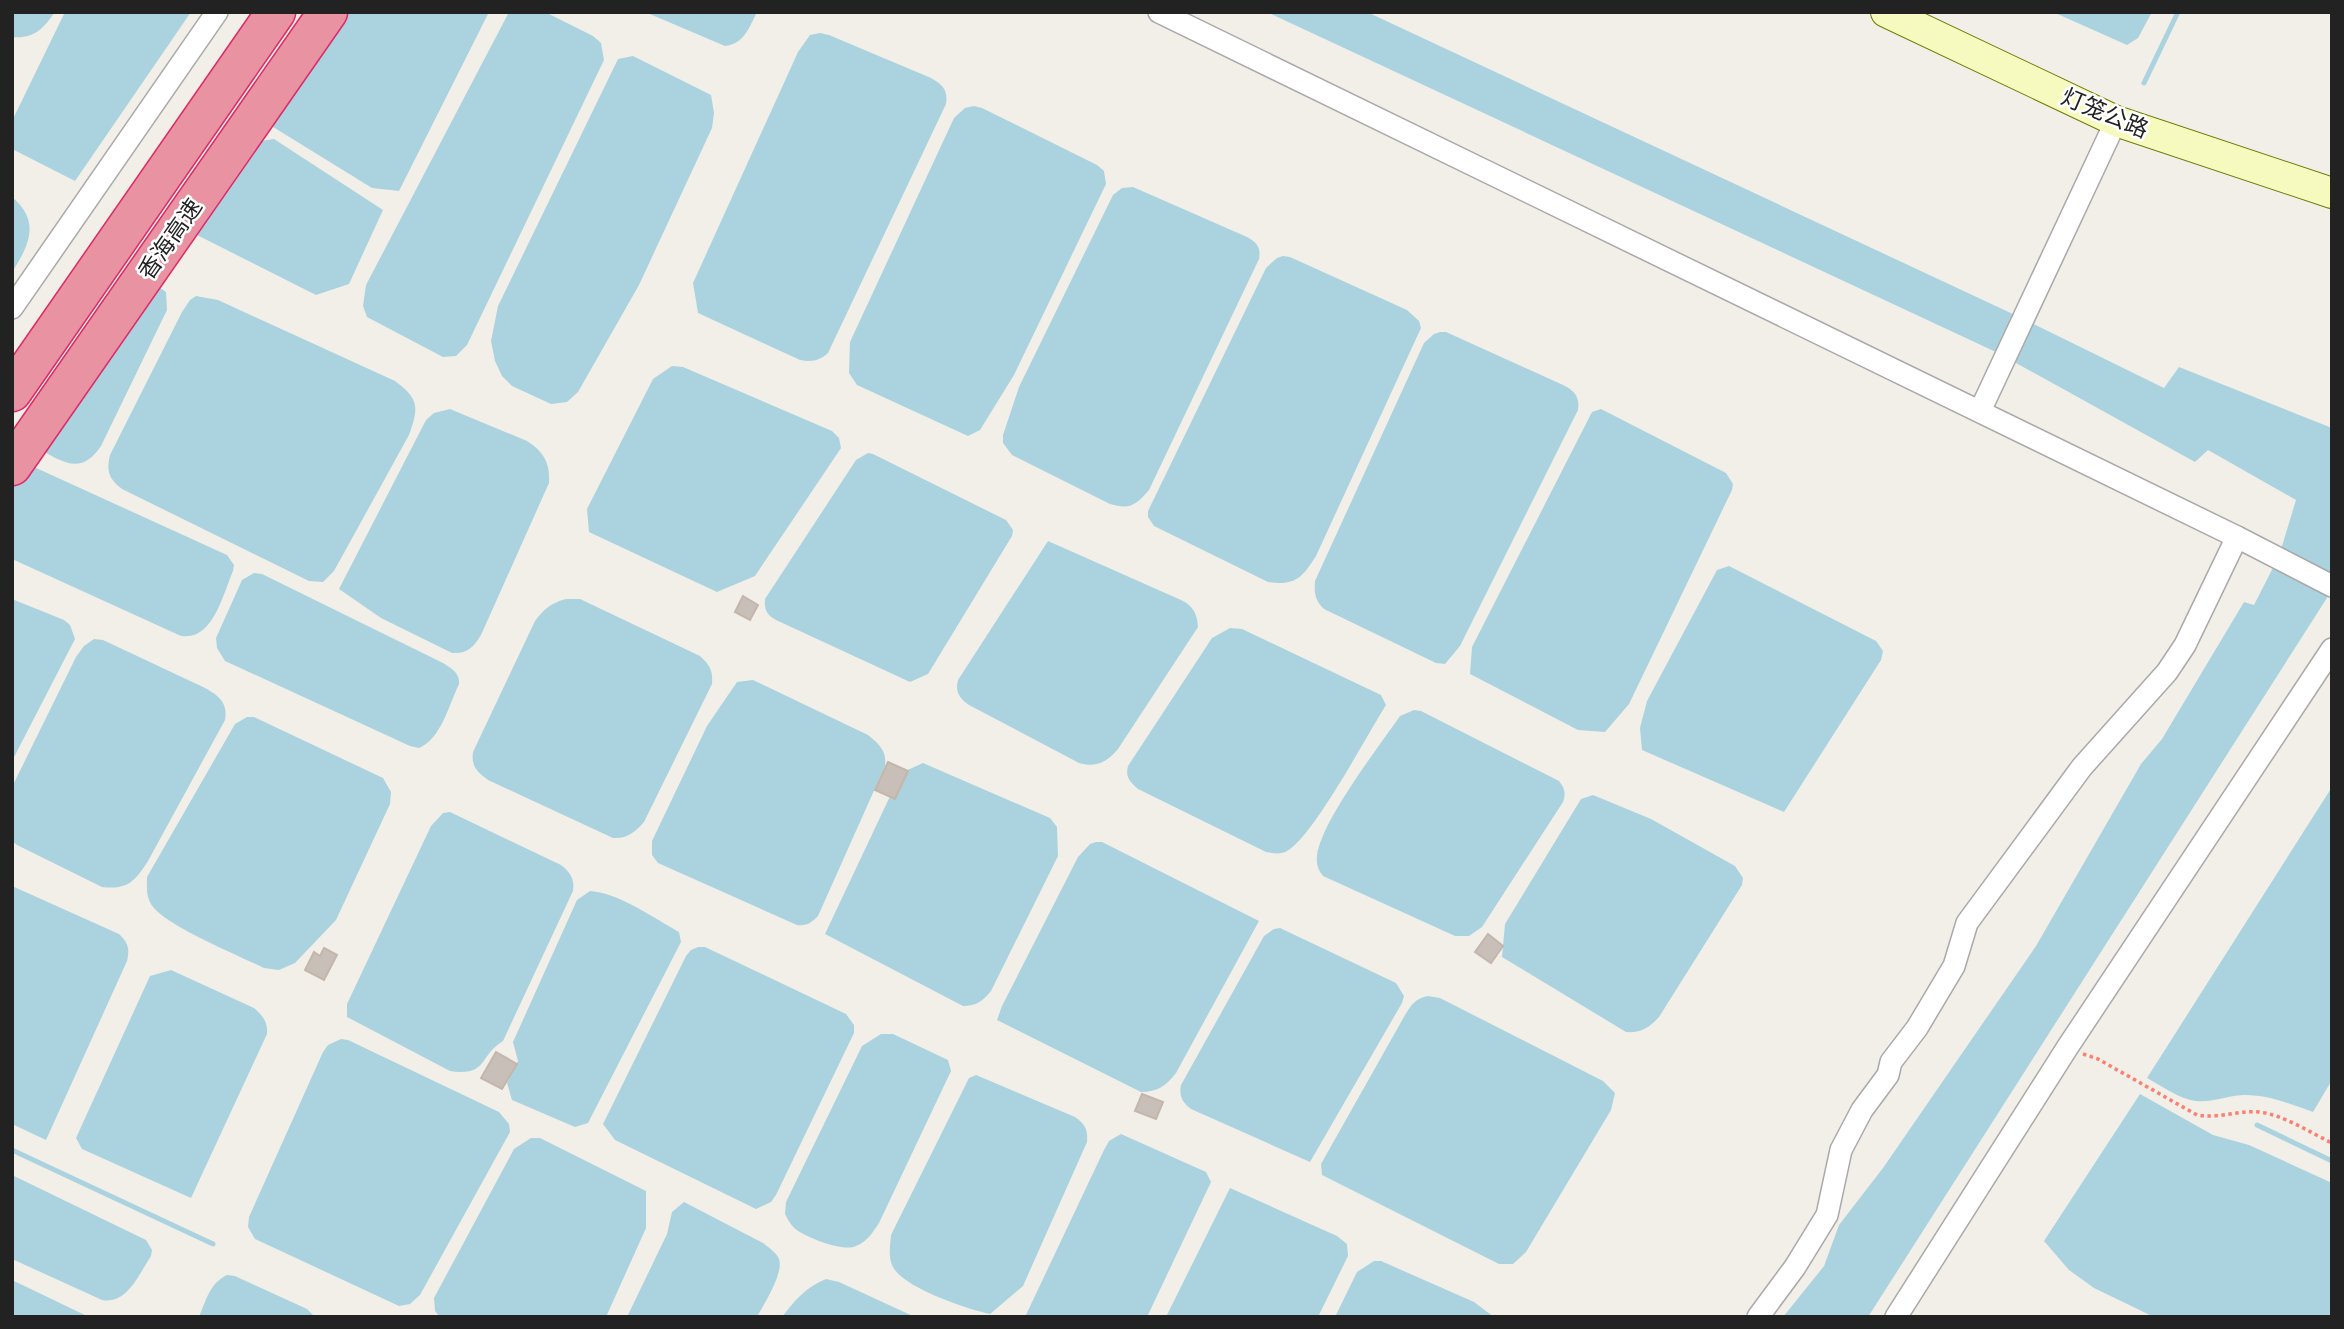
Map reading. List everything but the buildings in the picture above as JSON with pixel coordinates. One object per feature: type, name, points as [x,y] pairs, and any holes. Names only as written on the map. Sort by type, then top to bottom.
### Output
[{"type":"highway","name":"香海高速","points":[[12,392],[276,12]]},
{"type":"highway","name":"香海高速","points":[[12,466],[328,12]]},
{"type":"street","points":[[12,308],[217,12]]},
{"type":"street","points":[[1159,12],[1980,411],[2332,586]]},
{"type":"street","name":"灯笼公路","points":[[1886,12],[2116,121],[2332,192]]},
{"type":"street","points":[[1980,411],[2116,121]]},
{"type":"street","points":[[1758,1317],[1796,1267],[1827,1215],[1841,1150],[1862,1110],[1888,1075],[1891,1062],[1917,1028],[1954,966],[1967,923],[2082,767],[2167,673],[2185,645],[2237,537]]},
{"type":"street","points":[[1896,1317],[2067,1048],[2332,649]]},
{"type":"path","points":[[2067,1048],[2098,1059],[2197,1115],[2212,1117],[2261,1112],[2278,1117],[2332,1143]]},
{"type":"water","points":[[12,12],[55,12],[37,32],[12,37]]},
{"type":"water","points":[[65,12],[191,12],[75,181],[12,149],[12,121]]},
{"type":"water","points":[[342,12],[489,12],[399,191],[372,188],[265,122]]},
{"type":"water","points":[[509,12],[545,12],[593,36],[601,43],[604,60],[467,345],[456,356],[443,357],[367,317],[363,306],[366,285]]},
{"type":"water","points":[[645,12],[757,12],[741,39],[725,46]]},
{"type":"water","points":[[1267,12],[1367,12],[2015,315],[2164,388],[2179,367],[2332,428],[2332,590],[1868,1317],[1783,1317],[1824,1266],[1839,1225],[1883,1168],[2036,946],[2141,764],[2162,739],[2244,602],[2254,605],[2279,556],[2296,500],[2208,450],[2195,462],[1998,353]]},
{"type":"water","points":[[2053,12],[2152,12],[2138,38],[2127,45]]},
{"type":"water","points":[[820,33],[931,78],[944,88],[946,104],[828,353],[808,361],[800,360],[698,313],[693,283],[798,52],[810,35]]},
{"type":"water","points":[[633,56],[711,95],[714,113],[712,128],[639,285],[578,392],[567,402],[551,404],[512,386],[502,376],[495,361],[491,341],[498,306],[618,59]]},
{"type":"water","points":[[974,106],[1097,165],[1104,171],[1106,184],[1014,375],[980,430],[968,436],[857,385],[849,373],[850,342],[954,118],[965,108]]},
{"type":"water","points":[[274,139],[383,210],[349,284],[316,295],[189,231],[254,142]]},
{"type":"water","points":[[1133,187],[1247,237],[1258,246],[1259,259],[1149,490],[1136,503],[1123,506],[1110,504],[1012,455],[1003,443],[1003,435],[1019,387],[1113,195],[1122,188]]},
{"type":"water","points":[[12,197],[27,215],[29,234],[23,253],[12,272]]},
{"type":"water","points":[[1283,256],[1407,310],[1419,321],[1421,328],[1316,556],[1297,579],[1277,583],[1268,582],[1154,526],[1148,517],[1148,511],[1266,268]]},
{"type":"water","points":[[152,282],[166,292],[167,310],[101,446],[93,456],[78,464],[62,461],[35,447]]},
{"type":"water","points":[[196,296],[218,300],[395,381],[413,399],[415,410],[409,435],[334,571],[323,582],[309,581],[122,489],[110,475],[110,455],[182,312]]},
{"type":"water","points":[[1440,332],[1446,332],[1567,387],[1578,401],[1578,410],[1460,646],[1445,664],[1436,663],[1324,609],[1317,600],[1315,589],[1315,581],[1424,343]]},
{"type":"water","points":[[672,366],[683,367],[832,431],[839,438],[841,448],[755,576],[717,592],[589,532],[587,509],[653,379]]},
{"type":"water","points":[[450,409],[527,441],[538,449],[545,459],[549,476],[549,483],[481,635],[469,649],[457,653],[381,618],[339,589],[426,420],[434,413]]},
{"type":"water","points":[[1601,409],[1726,473],[1733,484],[1629,704],[1605,732],[1578,730],[1470,674],[1472,647],[1592,412]]},
{"type":"water","points":[[868,453],[1006,520],[1013,530],[1012,536],[928,674],[910,682],[776,620],[768,614],[765,606],[765,599],[856,460]]},
{"type":"water","points":[[23,462],[227,555],[234,565],[233,571],[221,603],[209,624],[192,636],[181,636],[12,559],[12,480]]},
{"type":"water","points":[[1048,541],[1181,600],[1194,610],[1197,618],[1198,627],[1118,749],[1110,757],[1096,764],[1079,763],[969,705],[960,697],[958,691],[958,680]]},
{"type":"water","points":[[1729,566],[1876,641],[1883,651],[1881,660],[1784,812],[1642,750],[1640,728],[1647,701],[1717,570]]},
{"type":"water","points":[[254,573],[262,574],[443,663],[455,672],[459,684],[444,720],[427,744],[419,748],[410,746],[225,661],[217,648],[216,638],[242,580]]},
{"type":"water","points":[[12,599],[64,620],[70,625],[75,639],[12,761]]},
{"type":"water","points":[[566,599],[580,599],[700,656],[711,672],[712,684],[644,822],[627,836],[613,838],[488,780],[474,765],[473,752],[535,621],[548,607]]},
{"type":"water","points":[[1230,628],[1242,629],[1381,695],[1386,705],[1325,807],[1298,842],[1282,853],[1266,852],[1138,789],[1128,776],[1128,766],[1212,638]]},
{"type":"water","points":[[94,639],[103,640],[208,690],[221,700],[226,714],[148,861],[130,883],[111,888],[102,887],[12,841],[12,787],[76,657],[84,646]]},
{"type":"water","points":[[753,680],[868,735],[879,745],[885,756],[885,766],[818,916],[806,924],[797,925],[658,863],[652,855],[652,841],[707,726],[737,682]]},
{"type":"water","points":[[1414,710],[1421,711],[1559,781],[1563,786],[1563,802],[1482,927],[1469,936],[1455,936],[1323,876],[1317,864],[1321,841],[1339,805],[1400,716]]},
{"type":"water","points":[[247,717],[254,717],[383,778],[391,792],[390,804],[336,920],[295,963],[279,970],[264,968],[170,921],[151,904],[148,894],[147,877],[235,724]]},
{"type":"water","points":[[923,763],[1050,818],[1057,827],[1058,856],[991,991],[972,1005],[963,1006],[825,934],[901,773]]},
{"type":"water","points":[[2332,787],[2332,1080],[2313,1112],[2279,1100],[2254,1095],[2208,1101],[2190,1100],[2147,1078]]},
{"type":"water","points":[[1593,795],[1651,819],[1735,866],[1743,878],[1742,885],[1659,1017],[1648,1027],[1636,1032],[1626,1032],[1502,957],[1505,924],[1581,799]]},
{"type":"water","points":[[450,812],[561,865],[571,876],[573,883],[573,891],[503,1041],[477,1068],[462,1072],[450,1071],[347,1017],[347,1004],[431,826],[443,813]]},
{"type":"water","points":[[1102,842],[1259,921],[1176,1073],[1165,1085],[1152,1091],[1141,1092],[997,1020],[1078,857],[1090,844]]},
{"type":"water","points":[[12,886],[119,934],[128,949],[127,961],[46,1140],[12,1124]]},
{"type":"water","points":[[590,891],[613,896],[648,913],[679,932],[681,942],[588,1123],[575,1127],[512,1100],[507,1083],[518,1061],[513,1042],[577,900]]},
{"type":"water","points":[[1280,928],[1396,983],[1404,996],[1310,1162],[1191,1109],[1183,1101],[1180,1092],[1181,1085],[1264,936]]},
{"type":"water","points":[[698,947],[705,947],[846,1014],[854,1025],[854,1033],[776,1195],[771,1202],[756,1209],[615,1140],[603,1124],[686,956]]},
{"type":"water","points":[[171,970],[254,1008],[267,1026],[267,1034],[191,1198],[82,1149],[76,1138],[150,976]]},
{"type":"water","points":[[1420,998],[1440,998],[1603,1081],[1615,1093],[1611,1110],[1526,1252],[1513,1264],[1499,1264],[1322,1175],[1321,1164],[1409,1008]]},
{"type":"water","points":[[881,1034],[893,1034],[948,1060],[951,1071],[879,1223],[860,1244],[850,1247],[835,1246],[811,1238],[796,1229],[785,1214],[786,1202],[862,1046]]},
{"type":"water","points":[[341,1039],[499,1112],[509,1124],[510,1132],[420,1295],[410,1304],[399,1306],[255,1239],[248,1227],[249,1217],[323,1052],[328,1045]]},
{"type":"water","points":[[976,1075],[1075,1117],[1085,1127],[1087,1137],[1023,1286],[990,1314],[922,1290],[899,1275],[890,1256],[891,1235],[969,1078]]},
{"type":"water","points":[[2140,1094],[2213,1135],[2249,1145],[2332,1183],[2332,1317],[2154,1317],[2094,1288],[2069,1270],[2044,1241]]},
{"type":"water","points":[[1121,1134],[1206,1172],[1211,1182],[1147,1317],[1025,1317],[1104,1150],[1109,1141]]},
{"type":"water","points":[[531,1138],[540,1138],[646,1191],[646,1228],[606,1317],[440,1317],[435,1311],[434,1298],[514,1149]]},
{"type":"water","points":[[12,1175],[146,1240],[152,1250],[151,1256],[131,1287],[119,1298],[102,1300],[12,1259]]},
{"type":"water","points":[[1230,1188],[1337,1236],[1347,1244],[1348,1256],[1318,1317],[1166,1317]]},
{"type":"water","points":[[684,1202],[763,1243],[778,1256],[779,1272],[757,1317],[627,1317],[667,1234],[672,1212]]},
{"type":"water","points":[[1374,1261],[1381,1261],[1474,1302],[1494,1317],[1335,1317],[1357,1272]]},
{"type":"water","points":[[227,1275],[235,1276],[307,1309],[315,1317],[199,1317],[213,1287]]},
{"type":"water","points":[[826,1279],[839,1282],[915,1317],[782,1317],[801,1295]]},
{"type":"water","points":[[12,1280],[89,1317],[12,1317]]},
{"type":"waterway","points":[[2144,83],[2178,12]]},
{"type":"waterway","points":[[2257,1125],[2332,1161]]},
{"type":"waterway","points":[[12,1150],[213,1244]]}]
